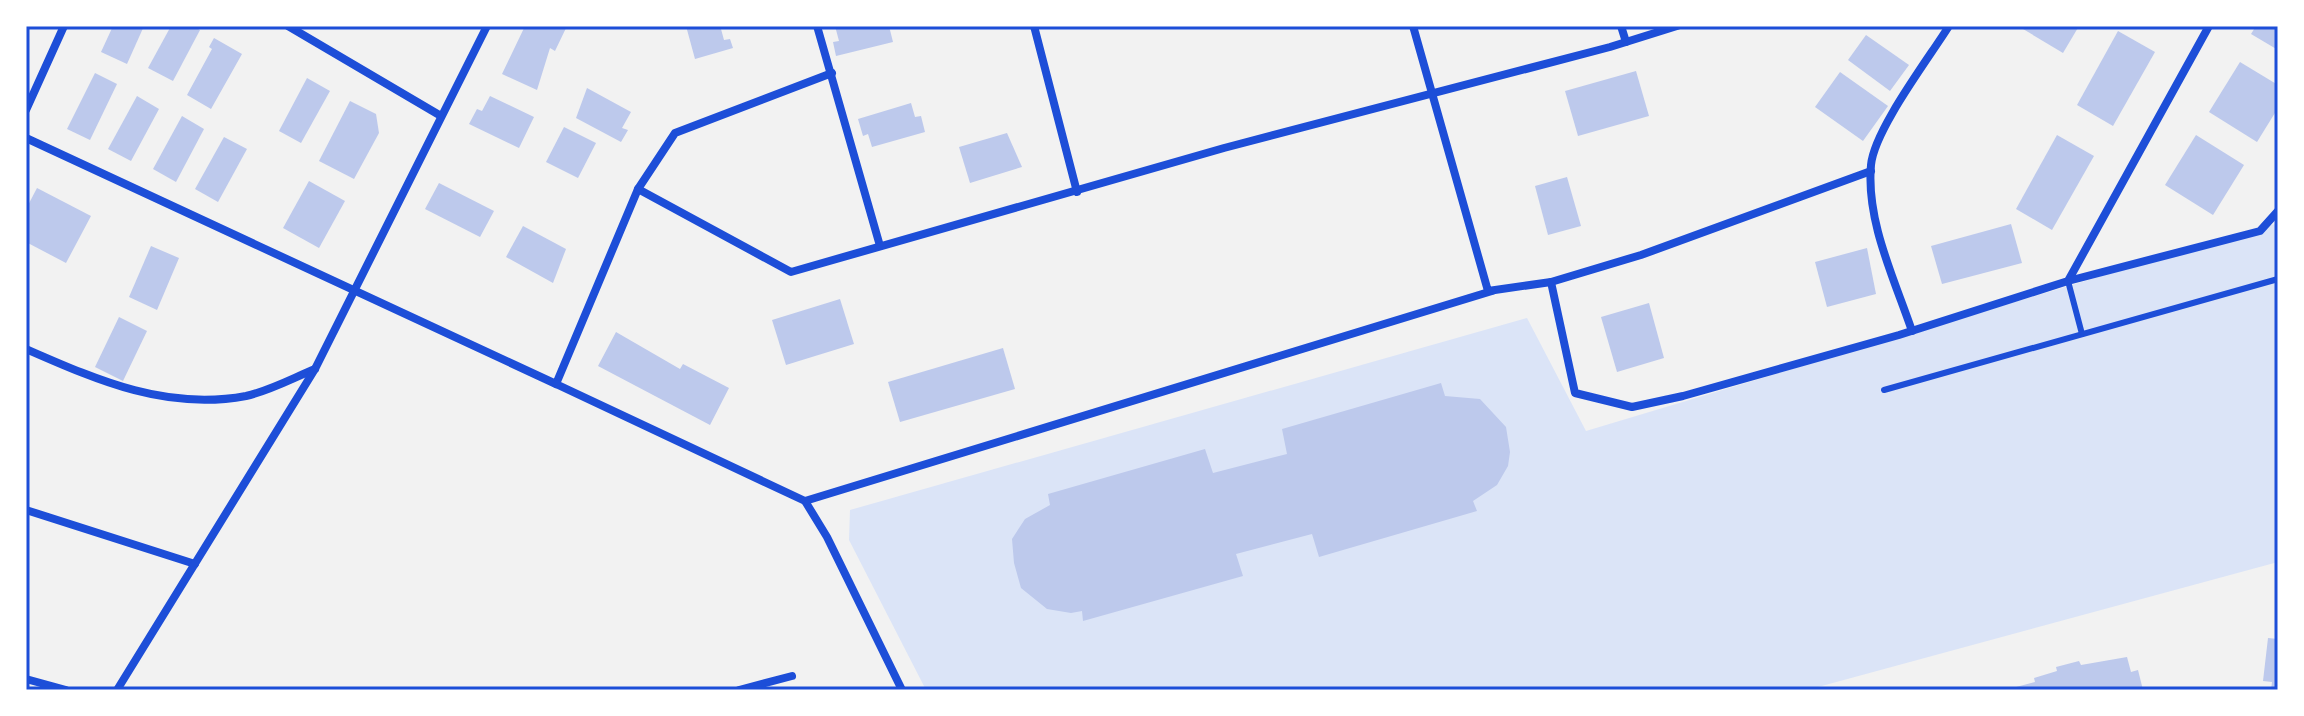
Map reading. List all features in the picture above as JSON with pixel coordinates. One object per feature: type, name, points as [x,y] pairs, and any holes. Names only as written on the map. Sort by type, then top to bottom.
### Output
[{"type":"street","points":[[26,110],[64,26]]},
{"type":"street","points":[[288,26],[441,116]]},
{"type":"street","points":[[117,690],[315,369],[487,26]]},
{"type":"street","points":[[817,26],[880,246]]},
{"type":"street","points":[[1034,26],[1077,192]]},
{"type":"street","points":[[1413,26],[1488,291],[1492,291]]},
{"type":"street","points":[[1621,26],[1626,42]]},
{"type":"street","points":[[638,189],[791,272],[1677,26]]},
{"type":"street","points":[[1912,331],[1877,228],[1871,171],[1880,136],[1949,26]]},
{"type":"street","points":[[2068,281],[2209,26]]},
{"type":"street","points":[[556,384],[638,189],[675,133],[832,73]]},
{"type":"street","points":[[26,138],[805,501],[827,537],[902,690]]},
{"type":"street","points":[[805,501],[1492,291],[1551,282],[1641,255],[1871,171]]},
{"type":"street","points":[[1551,282],[1575,393],[1632,407],[1683,396],[1912,331],[2068,281],[2260,231],[2278,211]]},
{"type":"street","points":[[26,349],[101,381],[146,395],[178,399],[248,395],[315,369]]},
{"type":"street","points":[[26,510],[195,564]]},
{"type":"street","points":[[739,690],[792,676]]},
{"type":"street","points":[[26,679],[66,690]]},
{"type":"lane","points":[[1884,390],[2278,279]]},
{"type":"lane","points":[[2068,281],[2082,334]]},
{"type":"shaded area","points":[[2278,223],[2278,562],[1807,690],[926,690],[849,540],[850,510],[1527,318],[1586,431]]},
{"type":"building","points":[[113,26],[144,26],[127,64],[101,52]]},
{"type":"building","points":[[171,26],[193,26],[200,30],[173,81],[148,68]]},
{"type":"building","points":[[525,26],[567,26],[555,51],[550,48],[537,90],[502,74]]},
{"type":"building","points":[[686,26],[729,26],[721,29],[724,40],[730,39],[733,48],[695,59]]},
{"type":"building","points":[[835,26],[889,26],[893,42],[836,56],[833,42],[839,41]]},
{"type":"building","points":[[2018,26],[2079,26],[2063,53]]},
{"type":"building","points":[[2256,26],[2278,26],[2278,50],[2251,34]]},
{"type":"building","points":[[2118,31],[2155,52],[2113,126],[2077,105]]},
{"type":"building","points":[[1866,35],[1909,65],[1890,91],[1848,60]]},
{"type":"building","points":[[214,38],[242,54],[211,109],[187,95],[212,49],[209,47]]},
{"type":"building","points":[[2240,62],[2278,85],[2278,108],[2257,142],[2209,112]]},
{"type":"building","points":[[1636,71],[1649,116],[1578,136],[1565,91]]},
{"type":"building","points":[[1840,72],[1888,106],[1863,141],[1815,107]]},
{"type":"building","points":[[95,73],[117,84],[90,140],[67,129]]},
{"type":"building","points":[[307,78],[330,91],[301,143],[279,131]]},
{"type":"building","points":[[587,88],[631,112],[622,128],[628,130],[621,142],[576,118]]},
{"type":"building","points":[[137,96],[159,109],[131,161],[108,149]]},
{"type":"building","points":[[490,96],[534,117],[519,148],[469,124],[477,109],[482,111]]},
{"type":"building","points":[[350,101],[376,114],[379,133],[354,179],[319,161]]},
{"type":"building","points":[[911,103],[915,117],[921,116],[925,132],[872,147],[868,134],[863,136],[858,119]]},
{"type":"building","points":[[182,116],[204,129],[176,182],[153,169]]},
{"type":"building","points":[[564,127],[596,143],[578,178],[546,162]]},
{"type":"building","points":[[1007,133],[1022,167],[970,183],[959,147]]},
{"type":"building","points":[[2057,135],[2094,156],[2052,230],[2016,209]]},
{"type":"building","points":[[2196,135],[2244,165],[2213,215],[2165,185]]},
{"type":"building","points":[[224,137],[247,149],[218,202],[195,189]]},
{"type":"building","points":[[1567,177],[1581,226],[1548,235],[1535,186]]},
{"type":"building","points":[[309,181],[345,201],[319,248],[283,228]]},
{"type":"building","points":[[439,183],[494,211],[480,237],[425,209]]},
{"type":"building","points":[[37,188],[91,216],[66,263],[26,242],[26,209]]},
{"type":"building","points":[[2011,224],[2022,263],[1942,284],[1931,246]]},
{"type":"building","points":[[523,226],[566,249],[553,283],[506,257]]},
{"type":"building","points":[[151,246],[179,258],[157,310],[129,297]]},
{"type":"building","points":[[1867,248],[1876,294],[1827,307],[1815,262]]},
{"type":"building","points":[[840,299],[854,344],[786,365],[772,320]]},
{"type":"building","points":[[1649,303],[1664,358],[1617,372],[1601,317]]},
{"type":"building","points":[[119,317],[147,331],[123,381],[95,367]]},
{"type":"building","points":[[616,332],[680,369],[683,364],[729,388],[710,425],[598,366]]},
{"type":"building","points":[[1003,348],[1015,389],[900,422],[888,382]]},
{"type":"building","points":[[1441,383],[1445,396],[1480,399],[1506,427],[1510,452],[1508,466],[1497,485],[1473,501],[1477,511],[1319,557],[1312,534],[1236,554],[1243,576],[1083,621],[1082,611],[1071,613],[1047,609],[1021,588],[1012,539],[1025,519],[1050,505],[1048,494],[1205,449],[1213,473],[1287,454],[1282,429]]},
{"type":"building","points":[[2268,638],[2278,639],[2278,690],[2271,690],[2272,682],[2263,681]]},
{"type":"building","points":[[2127,657],[2131,672],[2138,670],[2143,690],[2017,690],[2016,687],[2057,671],[2056,667],[2079,661],[2081,665]]}]
